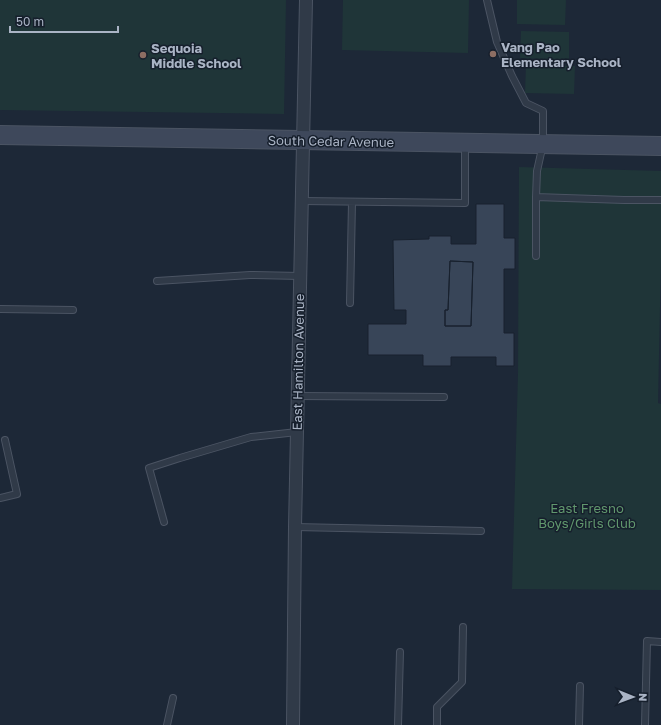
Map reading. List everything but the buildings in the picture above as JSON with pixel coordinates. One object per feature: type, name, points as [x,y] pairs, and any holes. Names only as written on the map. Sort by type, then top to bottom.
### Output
[{"type":"main road","name":"South Cedar Avenue","points":[[0,135],[465,144],[661,146]]},
{"type":"street","name":"East Hamilton Avenue","points":[[293,725],[295,528],[306,0]]},
{"type":"lane","points":[[487,0],[497,42],[512,76],[526,103],[543,111],[543,144],[537,171],[536,256]]},
{"type":"lane","points":[[302,201],[465,204],[465,144]]},
{"type":"lane","points":[[536,197],[661,200]]},
{"type":"lane","points":[[350,303],[352,202]]},
{"type":"lane","points":[[157,281],[250,275],[300,276]]},
{"type":"lane","points":[[0,309],[73,310]]},
{"type":"lane","points":[[298,396],[444,397]]},
{"type":"lane","points":[[164,522],[149,468],[251,437],[297,432]]},
{"type":"lane","points":[[0,498],[17,494],[5,440]]},
{"type":"lane","points":[[295,528],[481,531]]},
{"type":"lane","points":[[437,725],[437,707],[462,682],[463,628]]},
{"type":"lane","points":[[645,725],[647,641],[661,642]]},
{"type":"lane","points":[[398,725],[400,652]]},
{"type":"lane","points":[[580,686],[580,725]]},
{"type":"lane","points":[[167,725],[173,698]]},
{"type":"green space","name":"Sequoia Middle School","points":[[0,0],[286,0],[284,114],[0,110]]},
{"type":"green space","points":[[343,0],[469,0],[468,53],[342,50]]},
{"type":"green space","points":[[517,0],[566,0],[565,25],[517,24]]},
{"type":"green space","points":[[521,31],[569,32],[569,60],[520,58]]},
{"type":"green space","points":[[526,65],[575,66],[574,94],[525,93]]},
{"type":"green space","name":"East Fresno Boys/Girls Club","points":[[519,167],[661,171],[658,403],[661,404],[661,590],[512,589],[518,374]]},
{"type":"place","name":"Vang Pao Elementary School","points":[[493,54]]},
{"type":"place","name":"Sequoia Middle School","points":[[143,55]]}]
